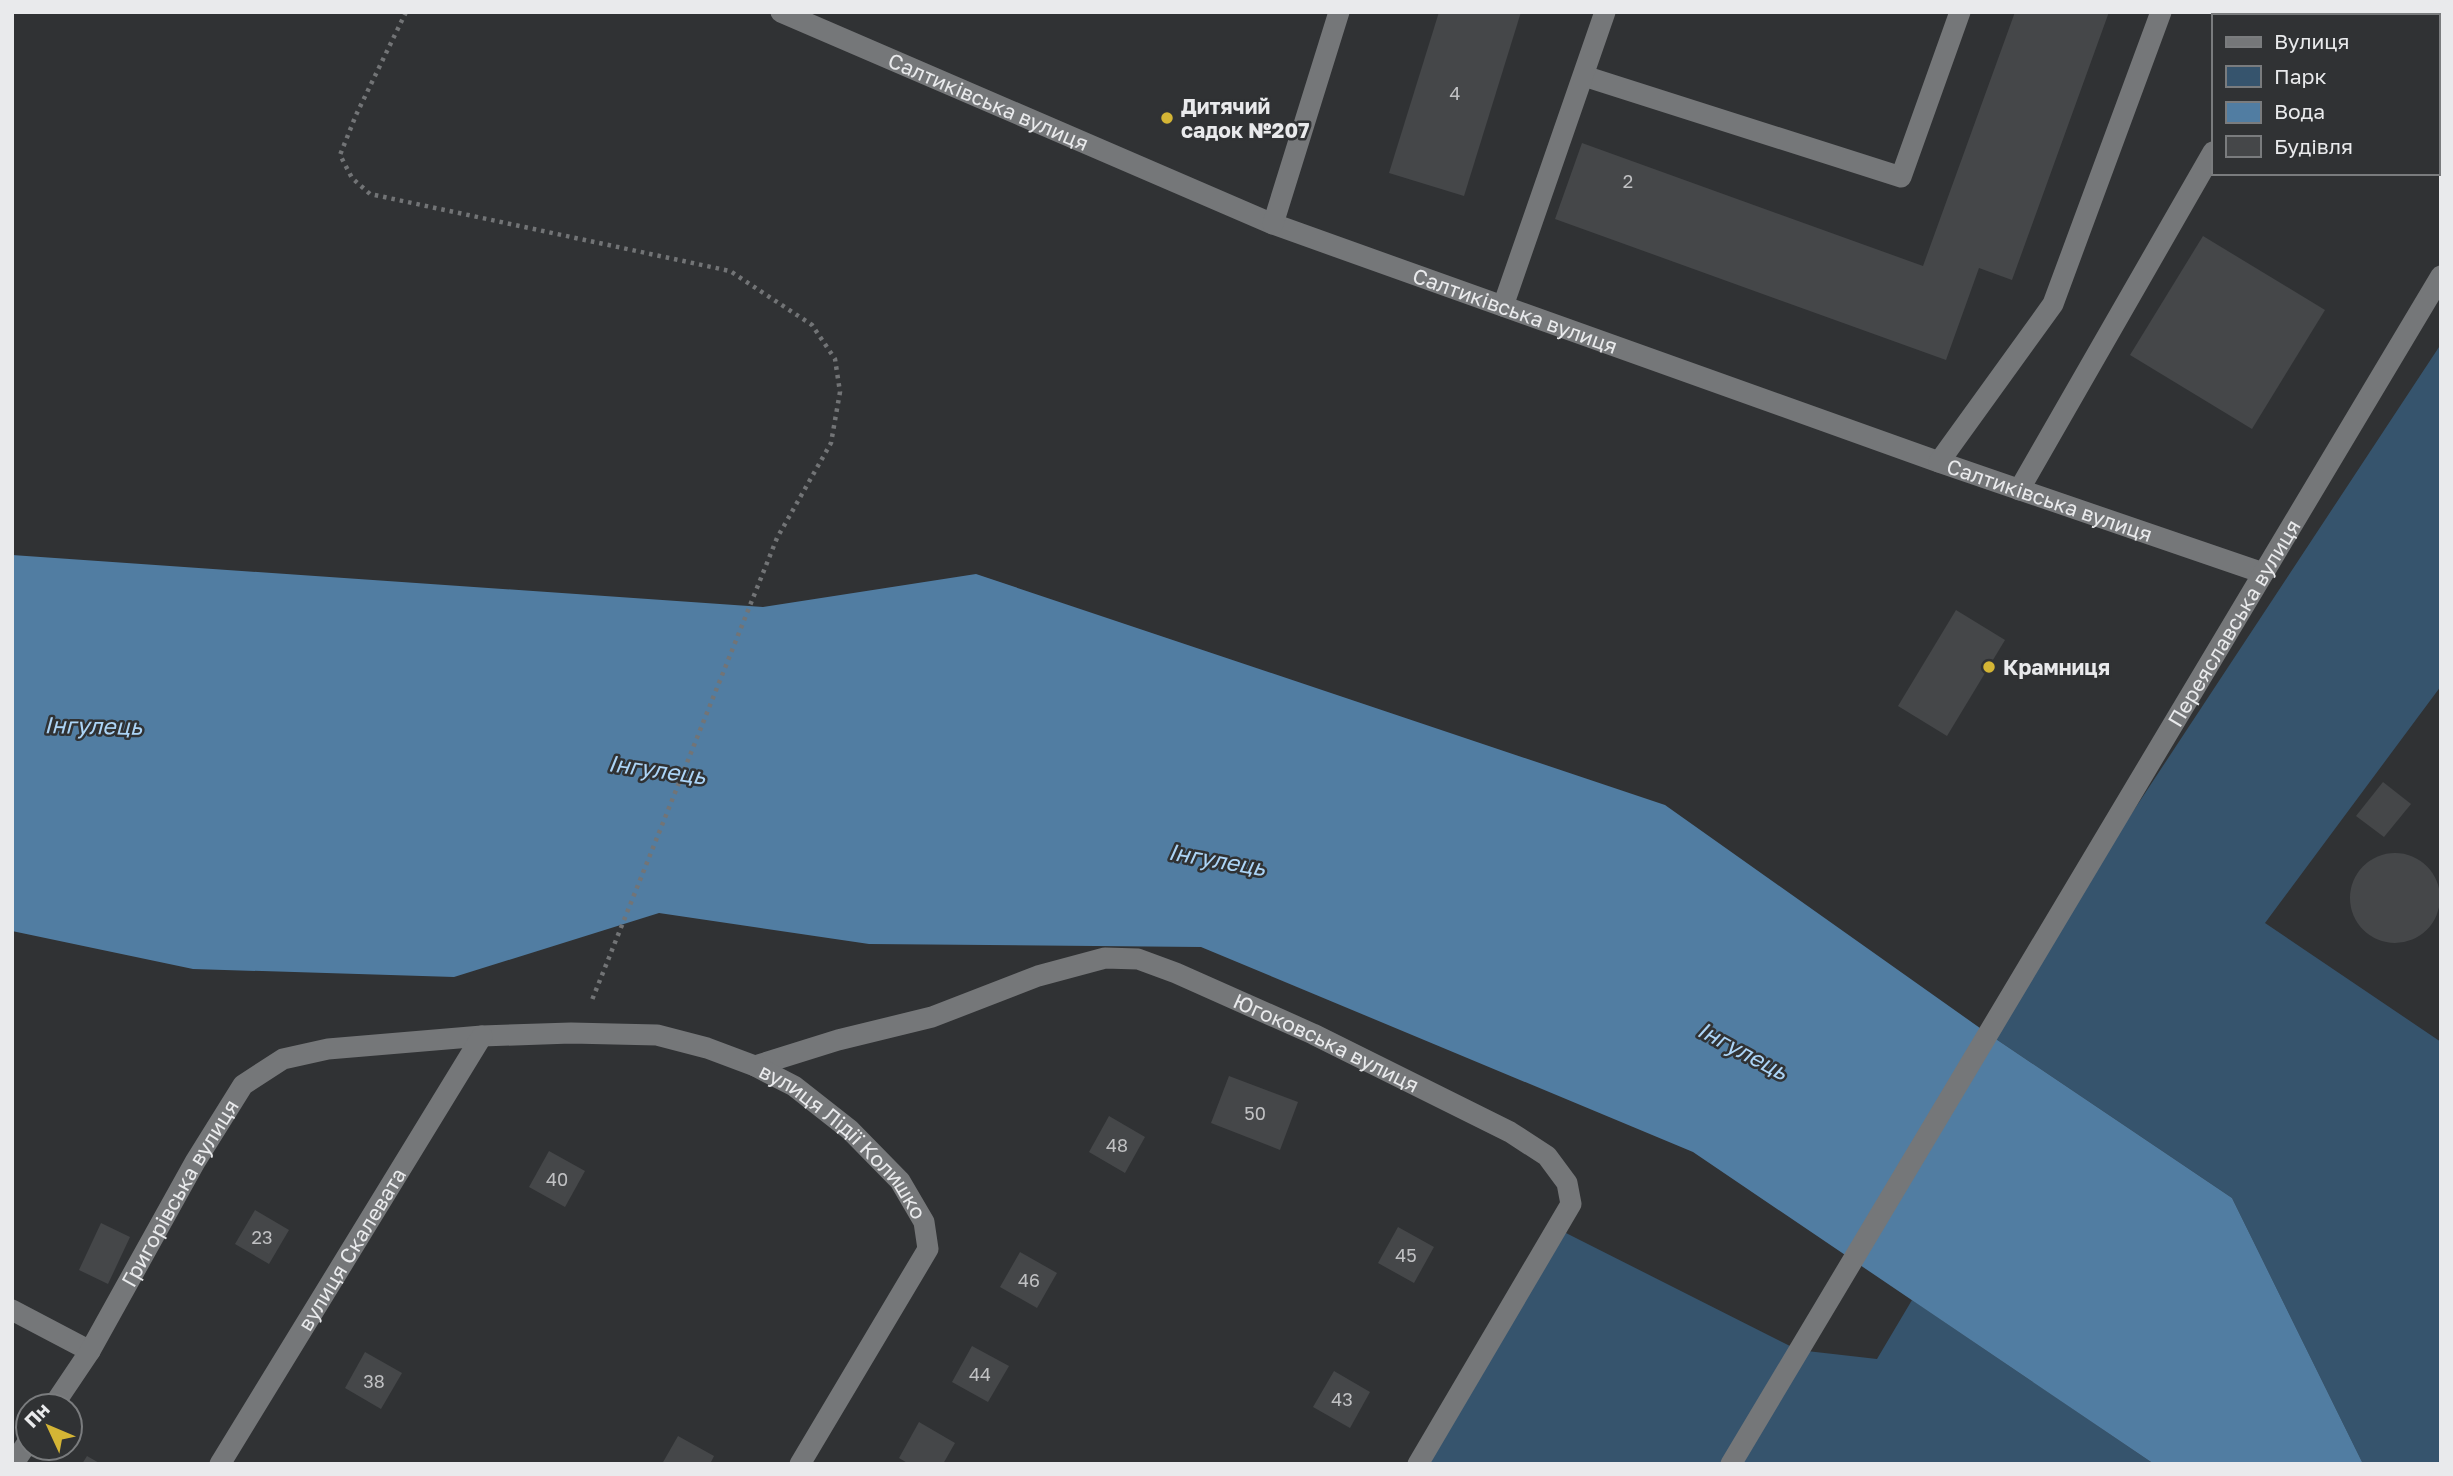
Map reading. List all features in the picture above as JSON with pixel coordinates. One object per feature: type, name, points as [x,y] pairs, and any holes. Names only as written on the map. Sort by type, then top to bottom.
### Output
[{"type":"street","name":"Салтиківська вулиця","points":[[781,12],[1273,224],[1939,462],[2263,573]]},
{"type":"street","points":[[1273,224],[1339,12]]},
{"type":"street","points":[[1503,306],[1605,12]]},
{"type":"street","points":[[1584,76],[1901,177],[1960,12]]},
{"type":"street","points":[[1939,462],[2053,304],[2161,12]]},
{"type":"street","points":[[2019,490],[2212,154]]},
{"type":"street","name":"Переяславська вулиця","points":[[1731,1464],[2441,276]]},
{"type":"street","name":"Югоковська вулиця","points":[[755,1066],[838,1040],[932,1017],[1038,976],[1105,958],[1138,959],[1176,973],[1313,1034],[1510,1132],[1547,1156],[1567,1183],[1571,1204],[1418,1464]]},
{"type":"street","name":"вулиця Лідії Колишко","points":[[482,1036],[571,1033],[656,1035],[708,1048],[755,1066],[794,1086],[850,1130],[900,1181],[924,1222],[928,1250],[800,1464]]},
{"type":"street","name":"Григорівська вулиця","points":[[62,1392],[90,1351],[195,1162],[243,1085],[283,1059],[328,1049],[482,1036]]},
{"type":"street","name":"вулиця Скалевата","points":[[220,1464],[482,1036]]},
{"type":"street","points":[[12,1310],[90,1351]]},
{"type":"path","points":[[406,12],[356,115],[340,155],[352,178],[370,194],[730,271],[813,325],[835,359],[840,392],[831,443],[777,538],[588,1011]]},
{"type":"green space","points":[[2441,344],[2441,686],[2265,923],[2441,1042],[2441,1464],[2363,1464],[2232,1198],[1987,1033]]},
{"type":"green space","points":[[1560,1230],[1798,1350],[1877,1359],[1912,1300],[2154,1464],[1422,1464]]},
{"type":"water","name":"Інгулець","points":[[12,555],[763,607],[976,574],[1665,805],[1987,1033],[2232,1198],[2363,1464],[2154,1464],[1693,1152],[1201,947],[869,944],[659,913],[454,977],[193,969],[12,931]]},
{"type":"building","points":[[1439,12],[1521,12],[1464,196],[1389,173]]},
{"type":"building","points":[[2015,12],[2109,12],[2012,280],[1979,268],[1946,360],[1555,219],[1582,143],[1923,266]]},
{"type":"building","points":[[2328,12],[2424,12],[2423,14],[2327,14]]},
{"type":"building","points":[[2203,236],[2325,310],[2252,429],[2130,355]]},
{"type":"building","points":[[1956,610],[2005,640],[1947,736],[1898,706]]},
{"type":"building","points":[[2383,782],[2411,804],[2384,837],[2356,816]]},
{"type":"building","points":[[2395,853],[2412,857],[2427,866],[2436,881],[2440,898],[2436,915],[2427,930],[2412,939],[2395,943],[2378,939],[2363,930],[2354,915],[2350,898],[2354,881],[2363,866],[2378,857]]},
{"type":"building","points":[[1229,1076],[1298,1102],[1280,1150],[1211,1123]]},
{"type":"building","points":[[1109,1116],[1145,1137],[1125,1173],[1089,1152]]},
{"type":"building","points":[[549,1151],[585,1171],[565,1207],[529,1187]]},
{"type":"building","points":[[255,1210],[289,1230],[269,1264],[235,1244]]},
{"type":"building","points":[[101,1223],[130,1237],[108,1284],[79,1270]]},
{"type":"building","points":[[1398,1227],[1434,1247],[1414,1283],[1378,1263]]},
{"type":"building","points":[[1020,1252],[1057,1273],[1037,1308],[1000,1287]]},
{"type":"building","points":[[972,1346],[1009,1366],[988,1402],[952,1382]]},
{"type":"building","points":[[365,1352],[402,1373],[381,1409],[345,1388]]},
{"type":"building","points":[[1334,1371],[1370,1392],[1350,1428],[1313,1407]]},
{"type":"building","points":[[919,1422],[955,1443],[943,1464],[909,1464],[899,1458]]},
{"type":"building","points":[[678,1436],[714,1456],[710,1464],[662,1464]]},
{"type":"building","points":[[87,1456],[101,1464],[82,1464]]},
{"type":"place","name":"Дитячий садок №207","points":[[1167,118]]},
{"type":"place","name":"Крамниця","points":[[1989,667]]}]
